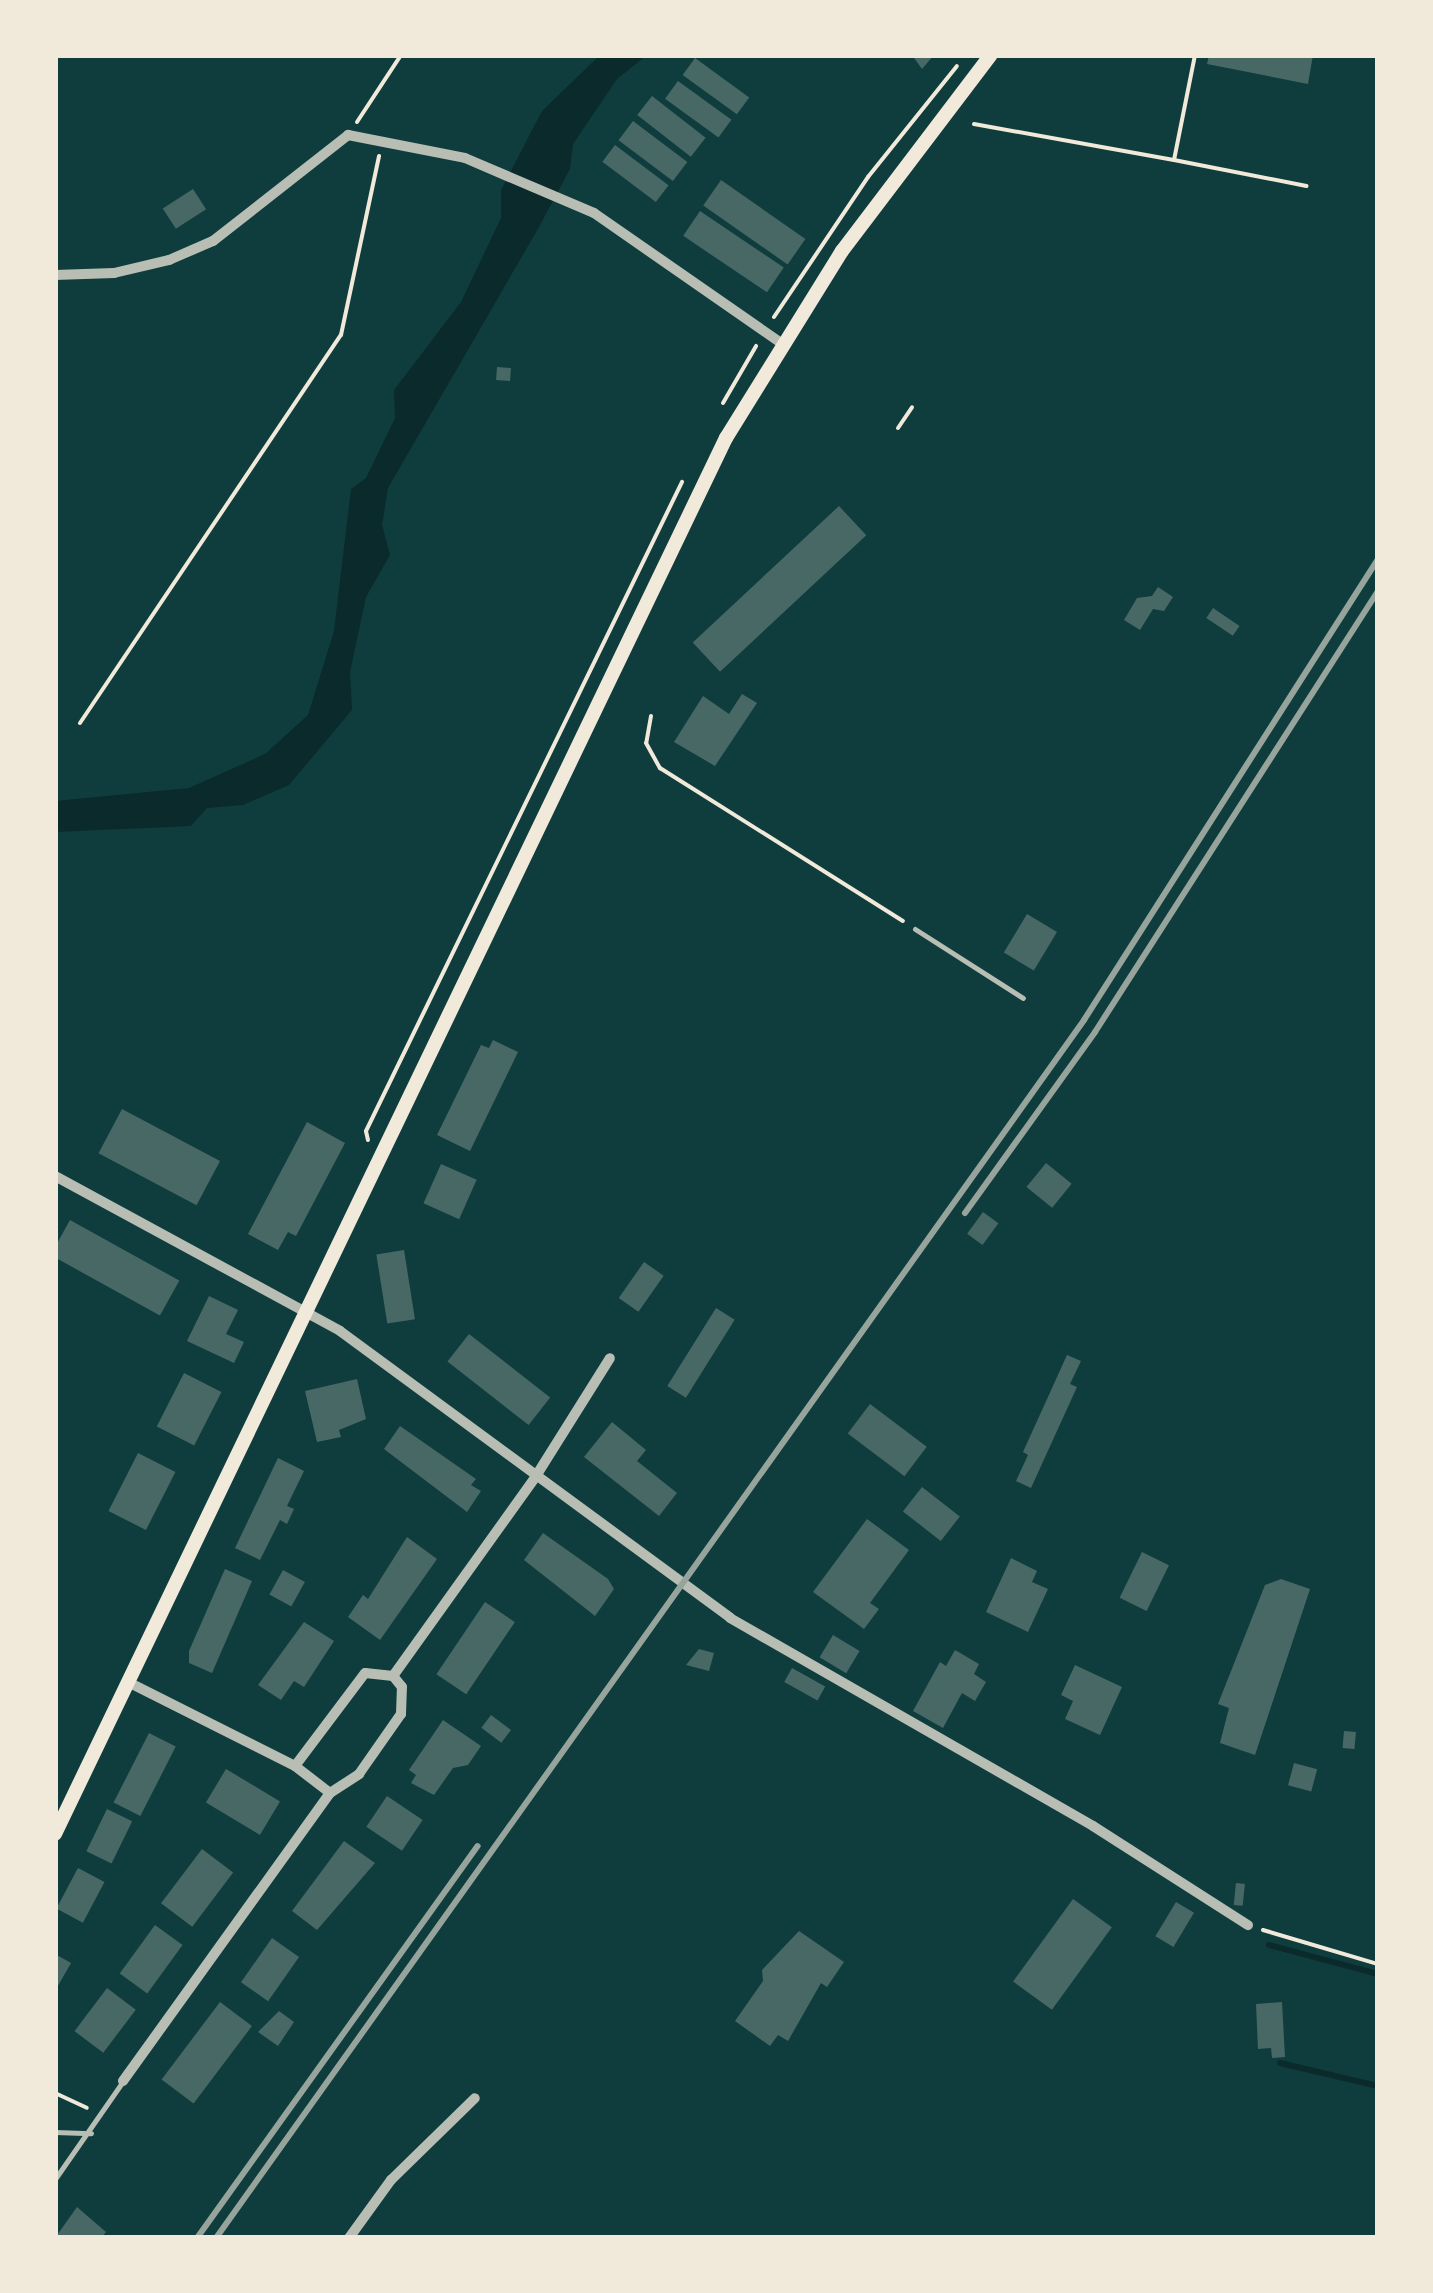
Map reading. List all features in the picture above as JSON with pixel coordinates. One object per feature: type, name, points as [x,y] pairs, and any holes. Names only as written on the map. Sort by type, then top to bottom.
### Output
[{"type":"main road","points":[[55,1834],[718,456],[781,343],[884,190],[992,55]]},
{"type":"street","points":[[55,275],[114,273],[168,260],[213,241],[348,135],[465,158],[594,213],[781,343]]},
{"type":"street","points":[[55,1176],[305,1311],[730,1618],[1093,1826],[1248,1925]]},
{"type":"street","points":[[392,1676],[536,1476],[610,1358]]},
{"type":"street","points":[[123,2081],[330,1793],[359,1774],[401,1714],[402,1687],[392,1676],[379,1671],[353,1682],[295,1766]]},
{"type":"street","points":[[128,1682],[295,1766],[330,1793]]},
{"type":"street","points":[[348,2238],[391,2180],[474,2098]]},
{"type":"lane","points":[[915,929],[1023,998]]},
{"type":"lane","points":[[55,2179],[123,2081]]},
{"type":"lane","points":[[55,2132],[91,2132]]},
{"type":"path","points":[[348,135],[401,55]]},
{"type":"path","points":[[1174,160],[1195,55]]},
{"type":"path","points":[[974,124],[1306,186]]},
{"type":"path","points":[[80,723],[341,335],[382,140]]},
{"type":"path","points":[[898,428],[912,407]]},
{"type":"path","points":[[651,716],[646,743],[660,768],[915,929]]},
{"type":"path","points":[[1248,1925],[1378,1964]]},
{"type":"path","points":[[55,2093],[102,2115]]},
{"type":"water","points":[[600,55],[647,55],[617,79],[573,144],[570,169],[539,227],[388,488],[382,525],[390,555],[366,597],[350,672],[352,710],[289,785],[243,805],[207,808],[191,826],[55,832],[55,801],[189,788],[265,754],[308,715],[334,631],[351,489],[366,478],[395,418],[394,390],[461,302],[501,218],[501,190],[542,111]]},
{"type":"building","points":[[912,55],[934,55],[922,69]]},
{"type":"building","points":[[1209,55],[1313,55],[1308,84],[1207,64]]},
{"type":"building","points":[[695,58],[749,97],[737,114],[683,75]]},
{"type":"building","points":[[678,81],[731,120],[718,138],[665,99]]},
{"type":"building","points":[[652,96],[706,138],[691,157],[637,115]]},
{"type":"building","points":[[633,121],[687,162],[673,181],[619,140]]},
{"type":"building","points":[[615,145],[669,185],[656,202],[602,162]]},
{"type":"building","points":[[721,180],[805,239],[788,264],[703,205]]},
{"type":"building","points":[[193,189],[206,209],[176,229],[163,209]]},
{"type":"building","points":[[700,211],[784,267],[767,292],[683,236]]},
{"type":"building","points":[[497,367],[511,368],[510,381],[496,380]]},
{"type":"building","points":[[839,506],[866,535],[720,672],[693,642]]},
{"type":"building","points":[[1158,587],[1173,597],[1164,611],[1153,609],[1140,630],[1124,620],[1137,598],[1152,596]]},
{"type":"building","points":[[1213,608],[1240,626],[1233,636],[1206,618]]},
{"type":"building","points":[[742,694],[757,703],[715,766],[674,742],[703,696],[729,714]]},
{"type":"building","points":[[1027,914],[1057,932],[1034,971],[1004,953]]},
{"type":"building","points":[[493,1040],[518,1052],[470,1151],[437,1135],[481,1045],[489,1048]]},
{"type":"building","points":[[122,1109],[220,1161],[197,1205],[99,1153]]},
{"type":"building","points":[[307,1122],[345,1143],[296,1236],[288,1232],[278,1250],[248,1234]]},
{"type":"building","points":[[1046,1163],[1072,1184],[1052,1208],[1026,1187]]},
{"type":"building","points":[[441,1164],[477,1180],[459,1219],[424,1203]]},
{"type":"building","points":[[983,1212],[998,1223],[983,1245],[967,1234]]},
{"type":"building","points":[[70,1220],[179,1281],[160,1316],[55,1257],[55,1247]]},
{"type":"building","points":[[404,1250],[415,1319],[387,1324],[376,1254]]},
{"type":"building","points":[[644,1262],[664,1276],[638,1312],[619,1298]]},
{"type":"building","points":[[209,1296],[238,1310],[226,1334],[244,1342],[234,1363],[187,1341]]},
{"type":"building","points":[[716,1308],[735,1320],[686,1398],[667,1386]]},
{"type":"building","points":[[469,1334],[550,1397],[529,1425],[447,1362]]},
{"type":"building","points":[[1067,1355],[1081,1361],[1070,1384],[1077,1387],[1031,1488],[1016,1481],[1028,1455],[1023,1452]]},
{"type":"building","points":[[184,1373],[221,1392],[194,1446],[157,1426]]},
{"type":"building","points":[[357,1379],[366,1419],[339,1430],[341,1437],[317,1442],[305,1391]]},
{"type":"building","points":[[870,1404],[927,1447],[904,1476],[848,1434]]},
{"type":"building","points":[[612,1422],[646,1450],[637,1461],[677,1493],[659,1516],[584,1457]]},
{"type":"building","points":[[400,1426],[476,1479],[471,1485],[481,1491],[467,1512],[384,1449]]},
{"type":"building","points":[[138,1453],[175,1472],[146,1530],[108,1511]]},
{"type":"building","points":[[278,1458],[304,1471],[287,1506],[294,1509],[287,1524],[280,1520],[260,1560],[235,1548]]},
{"type":"building","points":[[922,1487],[960,1517],[941,1541],[903,1511]]},
{"type":"building","points":[[867,1519],[909,1550],[870,1603],[879,1609],[864,1629],[813,1592]]},
{"type":"building","points":[[543,1533],[608,1579],[614,1589],[595,1616],[524,1560]]},
{"type":"building","points":[[407,1537],[437,1559],[380,1640],[348,1617],[363,1595],[368,1599]]},
{"type":"building","points":[[1142,1552],[1169,1565],[1147,1611],[1120,1598]]},
{"type":"building","points":[[1011,1558],[1037,1571],[1032,1582],[1048,1589],[1028,1632],[986,1612]]},
{"type":"building","points":[[225,1569],[252,1581],[212,1673],[189,1663],[189,1651]]},
{"type":"building","points":[[283,1570],[305,1582],[291,1607],[269,1594]]},
{"type":"building","points":[[1281,1579],[1310,1589],[1255,1755],[1220,1743],[1229,1708],[1218,1704],[1265,1585]]},
{"type":"building","points":[[485,1602],[515,1622],[466,1694],[436,1674]]},
{"type":"building","points":[[304,1622],[334,1641],[304,1687],[294,1681],[281,1700],[258,1685]]},
{"type":"building","points":[[833,1635],[860,1651],[846,1673],[820,1657]]},
{"type":"building","points":[[699,1649],[714,1653],[709,1671],[686,1665]]},
{"type":"building","points":[[955,1650],[979,1664],[974,1674],[986,1682],[975,1701],[962,1693],[943,1728],[913,1711],[940,1662],[946,1666]]},
{"type":"building","points":[[1075,1665],[1122,1687],[1100,1735],[1065,1719],[1073,1701],[1061,1695]]},
{"type":"building","points":[[792,1668],[825,1686],[817,1700],[784,1682]]},
{"type":"building","points":[[491,1715],[511,1730],[501,1743],[481,1728]]},
{"type":"building","points":[[443,1720],[481,1746],[468,1765],[453,1768],[434,1795],[411,1783],[416,1775],[409,1770]]},
{"type":"building","points":[[1344,1731],[1356,1732],[1354,1749],[1343,1748]]},
{"type":"building","points":[[149,1733],[176,1747],[140,1816],[114,1802]]},
{"type":"building","points":[[1294,1763],[1317,1769],[1311,1791],[1288,1785]]},
{"type":"building","points":[[226,1769],[280,1801],[260,1835],[206,1802]]},
{"type":"building","points":[[387,1796],[423,1820],[402,1851],[366,1827]]},
{"type":"building","points":[[107,1809],[132,1821],[112,1864],[86,1851]]},
{"type":"building","points":[[344,1841],[375,1863],[317,1930],[292,1911]]},
{"type":"building","points":[[202,1849],[233,1872],[192,1927],[161,1903]]},
{"type":"building","points":[[78,1868],[104,1882],[83,1923],[56,1909]]},
{"type":"building","points":[[1236,1883],[1245,1884],[1243,1906],[1234,1905]]},
{"type":"building","points":[[1073,1899],[1112,1927],[1052,2010],[1013,1982]]},
{"type":"building","points":[[1176,1902],[1194,1913],[1173,1947],[1155,1936]]},
{"type":"building","points":[[155,1925],[183,1945],[147,1994],[120,1974]]},
{"type":"building","points":[[799,1931],[844,1962],[827,1987],[821,1983],[788,2041],[778,2035],[770,2046],[735,2021],[763,1981],[762,1970]]},
{"type":"building","points":[[272,1938],[299,1957],[268,2001],[241,1982]]},
{"type":"building","points":[[55,1954],[71,1963],[55,1991]]},
{"type":"building","points":[[107,1988],[136,2010],[103,2053],[75,2031]]},
{"type":"building","points":[[220,2002],[252,2026],[194,2104],[162,2079]]},
{"type":"building","points":[[1282,2002],[1285,2057],[1272,2058],[1271,2048],[1258,2049],[1256,2004]]},
{"type":"building","points":[[279,2011],[294,2022],[278,2046],[258,2032]]},
{"type":"building","points":[[77,2207],[106,2232],[101,2238],[55,2238]]},
{"type":"waterway","points":[[1269,1945],[1378,1974]]},
{"type":"waterway","points":[[1280,2063],[1378,2086]]},
{"type":"railway","points":[[216,2238],[1084,1020],[1378,559]]},
{"type":"railway","points":[[965,1213],[1095,1032],[1378,591]]},
{"type":"railway","points":[[197,2238],[478,1846]]}]
